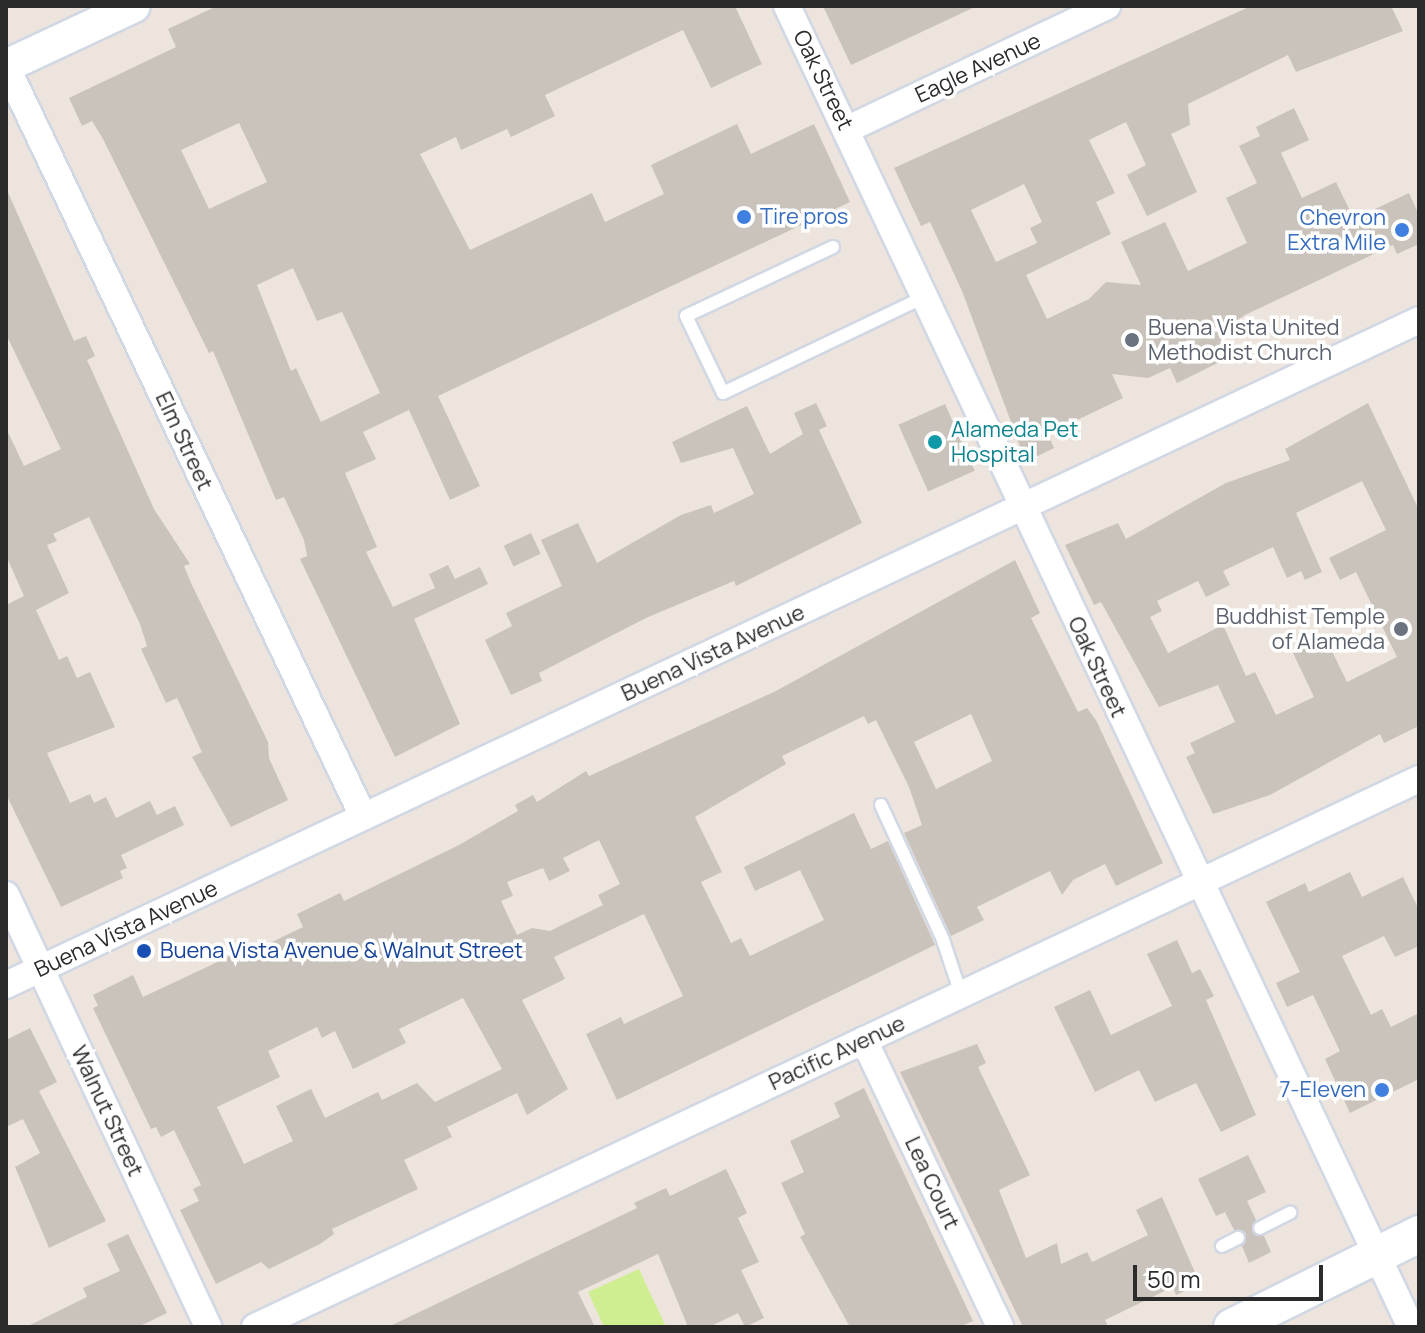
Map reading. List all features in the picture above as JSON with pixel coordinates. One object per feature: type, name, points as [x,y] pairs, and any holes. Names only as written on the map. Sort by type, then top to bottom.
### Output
[{"type":"main road","points":[[1232,1327],[1419,1234]]},
{"type":"street","points":[[6,66],[134,6]]},
{"type":"street","name":"Oak Street","points":[[787,6],[848,129],[1021,507],[1411,1327]]},
{"type":"street","name":"Eagle Avenue","points":[[848,129],[1107,6]]},
{"type":"street","name":"Elm Street","points":[[6,66],[363,816]]},
{"type":"street","name":"Buena Vista Avenue","points":[[6,985],[1419,320]]},
{"type":"street","name":"Pacific Avenue","points":[[255,1327],[1419,779]]},
{"type":"street","name":"Walnut Street","points":[[6,895],[208,1327]]},
{"type":"street","name":"Lea Court","points":[[864,1040],[1000,1327]]},
{"type":"lane","points":[[833,247],[686,316],[723,393],[926,296]]},
{"type":"lane","points":[[881,805],[943,940],[961,994]]},
{"type":"lane","points":[[1260,1228],[1290,1213]]},
{"type":"lane","points":[[1222,1246],[1238,1238]]},
{"type":"green space","points":[[639,1269],[666,1327],[604,1327],[588,1292]]},
{"type":"building","points":[[217,6],[735,6],[762,64],[711,88],[683,30],[545,95],[555,116],[511,137],[507,129],[461,150],[456,137],[420,154],[470,250],[592,193],[605,222],[664,194],[651,165],[737,124],[751,154],[814,124],[850,202],[438,396],[480,486],[450,500],[409,410],[363,432],[376,459],[345,473],[377,547],[366,552],[393,607],[435,588],[429,574],[448,565],[455,579],[480,567],[488,584],[414,619],[460,724],[395,757],[300,559],[307,556],[304,540],[284,497],[276,500],[213,351],[209,353],[103,139],[92,121],[82,126],[69,98],[176,47],[168,29]],"holes":[[[239,123],[267,182],[209,209],[181,150]],[[293,268],[317,321],[342,312],[380,393],[321,422],[296,368],[291,371],[257,285]]]},
{"type":"building","points":[[823,6],[977,6],[851,65]]},
{"type":"building","points":[[1251,6],[1391,6],[1403,31],[1296,72],[1288,55],[1188,104],[1190,125],[1171,134],[1197,192],[1147,216],[1127,175],[1146,165],[1126,122],[1089,140],[1115,193],[1096,202],[1111,234],[1026,275],[1047,319],[1089,299],[1106,282],[1141,285],[1121,242],[1165,222],[1188,271],[1247,243],[1226,198],[1257,183],[1239,146],[1260,136],[1256,127],[1294,108],[1309,140],[1281,153],[1302,198],[1336,182],[1354,219],[1409,193],[1419,215],[1419,244],[1397,254],[1393,245],[1245,315],[1218,333],[1230,357],[1177,383],[1170,368],[1148,378],[1112,374],[1123,398],[1048,434],[1054,448],[1026,462],[962,291],[930,222],[921,226],[894,168]],"holes":[[[1024,184],[1042,222],[1030,228],[1037,243],[996,262],[971,210]]]},
{"type":"building","points":[[6,188],[74,341],[86,336],[95,356],[87,360],[154,509],[190,564],[184,566],[191,583],[268,742],[269,758],[288,800],[231,827],[192,757],[202,752],[177,698],[166,703],[141,649],[147,646],[140,624],[89,517],[53,534],[57,541],[47,545],[69,593],[36,610],[59,660],[67,656],[77,678],[90,672],[115,727],[47,753],[70,803],[90,794],[94,803],[106,797],[116,818],[150,801],[157,815],[175,806],[184,825],[121,855],[127,868],[120,871],[123,878],[61,907],[6,794],[6,605],[24,596],[8,560],[6,428],[24,466],[61,449],[6,334]]},
{"type":"building","points":[[816,403],[827,426],[819,430],[862,523],[736,586],[734,581],[646,618],[539,673],[542,681],[511,695],[485,640],[512,626],[506,613],[562,586],[541,540],[578,523],[597,563],[681,515],[711,505],[714,513],[754,494],[733,448],[681,463],[672,442],[747,406],[770,454],[803,434],[794,413]]},
{"type":"building","points":[[1368,403],[1419,510],[1419,726],[1384,743],[1380,734],[1270,795],[1213,814],[1186,757],[1195,753],[1190,743],[1235,722],[1218,685],[1159,707],[1101,602],[1094,605],[1065,545],[1118,523],[1126,539],[1226,483],[1290,460],[1285,449]],"holes":[[[1362,481],[1386,530],[1329,558],[1340,580],[1356,572],[1397,657],[1347,682],[1325,637],[1293,653],[1314,697],[1276,715],[1255,672],[1246,676],[1223,625],[1168,653],[1150,617],[1162,611],[1157,601],[1198,581],[1206,597],[1230,585],[1223,571],[1273,547],[1287,578],[1301,571],[1305,580],[1322,572],[1296,513]]]},
{"type":"building","name":"Alameda Pet Hospital","points":[[945,404],[975,471],[928,491],[898,425]]},
{"type":"building","points":[[531,533],[541,554],[514,567],[504,546]]},
{"type":"building","points":[[1015,560],[1040,613],[1031,618],[1078,712],[1087,708],[1096,720],[1163,863],[1116,886],[1105,864],[1073,880],[1062,895],[1050,871],[977,907],[984,920],[951,936],[904,833],[922,825],[909,787],[876,720],[868,724],[864,716],[782,756],[786,764],[695,817],[722,872],[701,882],[731,943],[741,938],[750,956],[824,920],[800,870],[755,891],[744,867],[854,813],[871,849],[888,841],[935,945],[617,1100],[586,1034],[621,1017],[624,1024],[683,996],[644,914],[554,957],[565,979],[522,1000],[568,1089],[527,1115],[517,1093],[447,1127],[452,1137],[404,1160],[418,1189],[332,1229],[334,1234],[320,1244],[269,1269],[261,1262],[216,1284],[180,1210],[199,1201],[193,1189],[201,1185],[174,1130],[161,1137],[156,1127],[151,1129],[93,1008],[98,1006],[93,995],[133,975],[143,997],[245,949],[247,954],[303,927],[297,914],[340,893],[344,901],[459,845],[518,811],[515,805],[533,795],[537,802],[586,771],[589,776],[776,691]],"holes":[[[971,714],[992,761],[936,789],[914,742]],[[599,840],[620,884],[598,895],[603,905],[550,931],[532,928],[517,935],[501,901],[513,896],[507,882],[543,868],[549,881],[570,871],[563,858]],[[463,998],[502,1069],[435,1102],[417,1083],[382,1100],[378,1092],[325,1118],[311,1089],[276,1106],[293,1141],[244,1164],[217,1107],[280,1077],[268,1051],[317,1027],[322,1038],[335,1031],[353,1069],[406,1043],[399,1029]]]},
{"type":"building","points":[[1350,872],[1362,897],[1403,877],[1419,910],[1419,946],[1395,957],[1384,936],[1342,956],[1371,1015],[1382,1009],[1391,1027],[1419,1013],[1419,1079],[1350,1113],[1325,1059],[1340,1051],[1313,995],[1287,1007],[1276,983],[1300,972],[1266,902],[1305,883],[1309,892]]},
{"type":"building","points":[[1177,940],[1192,973],[1200,969],[1214,996],[1206,1000],[1256,1115],[1221,1132],[1196,1083],[1155,1102],[1139,1070],[1095,1092],[1054,1007],[1090,990],[1111,1035],[1172,1006],[1147,954]]},
{"type":"building","points":[[30,1028],[57,1082],[39,1091],[106,1221],[49,1248],[15,1167],[40,1153],[23,1119],[6,1127],[6,1040]]},
{"type":"building","points":[[977,1044],[986,1063],[978,1067],[1030,1175],[999,1190],[1026,1258],[1057,1243],[1061,1264],[1087,1252],[1092,1262],[1148,1235],[1136,1210],[1162,1197],[1200,1284],[1176,1295],[1173,1287],[1105,1320],[1108,1327],[1023,1327],[900,1072]]},
{"type":"building","points":[[864,1088],[973,1321],[959,1327],[850,1327],[800,1237],[805,1234],[781,1183],[804,1172],[790,1141],[840,1117],[834,1103]]},
{"type":"building","points":[[1248,1155],[1266,1192],[1247,1201],[1256,1220],[1252,1231],[1264,1236],[1271,1252],[1249,1263],[1242,1246],[1246,1233],[1234,1230],[1225,1212],[1216,1216],[1198,1179]]},
{"type":"building","points":[[726,1169],[747,1213],[738,1218],[759,1262],[741,1270],[764,1318],[745,1327],[738,1313],[709,1327],[688,1327],[658,1254],[578,1292],[595,1327],[388,1327],[637,1208],[634,1203],[666,1188],[670,1196]]},
{"type":"building","points":[[128,1234],[167,1313],[138,1327],[26,1327],[87,1297],[83,1288],[120,1271],[107,1244]]},
{"type":"place","name":"Tire pros","points":[[744,217]]},
{"type":"place","name":"Chevron Extra Mile","points":[[1402,230]]},
{"type":"place","name":"Buena Vista United Methodist Church","points":[[1132,340]]},
{"type":"place","name":"Alameda Pet Hospital","points":[[935,442]]},
{"type":"place","name":"Buddhist Temple of Alameda","points":[[1401,629]]},
{"type":"place","name":"Buena Vista Avenue & Walnut Street","points":[[144,951]]},
{"type":"place","name":"7-Eleven","points":[[1382,1090]]}]
